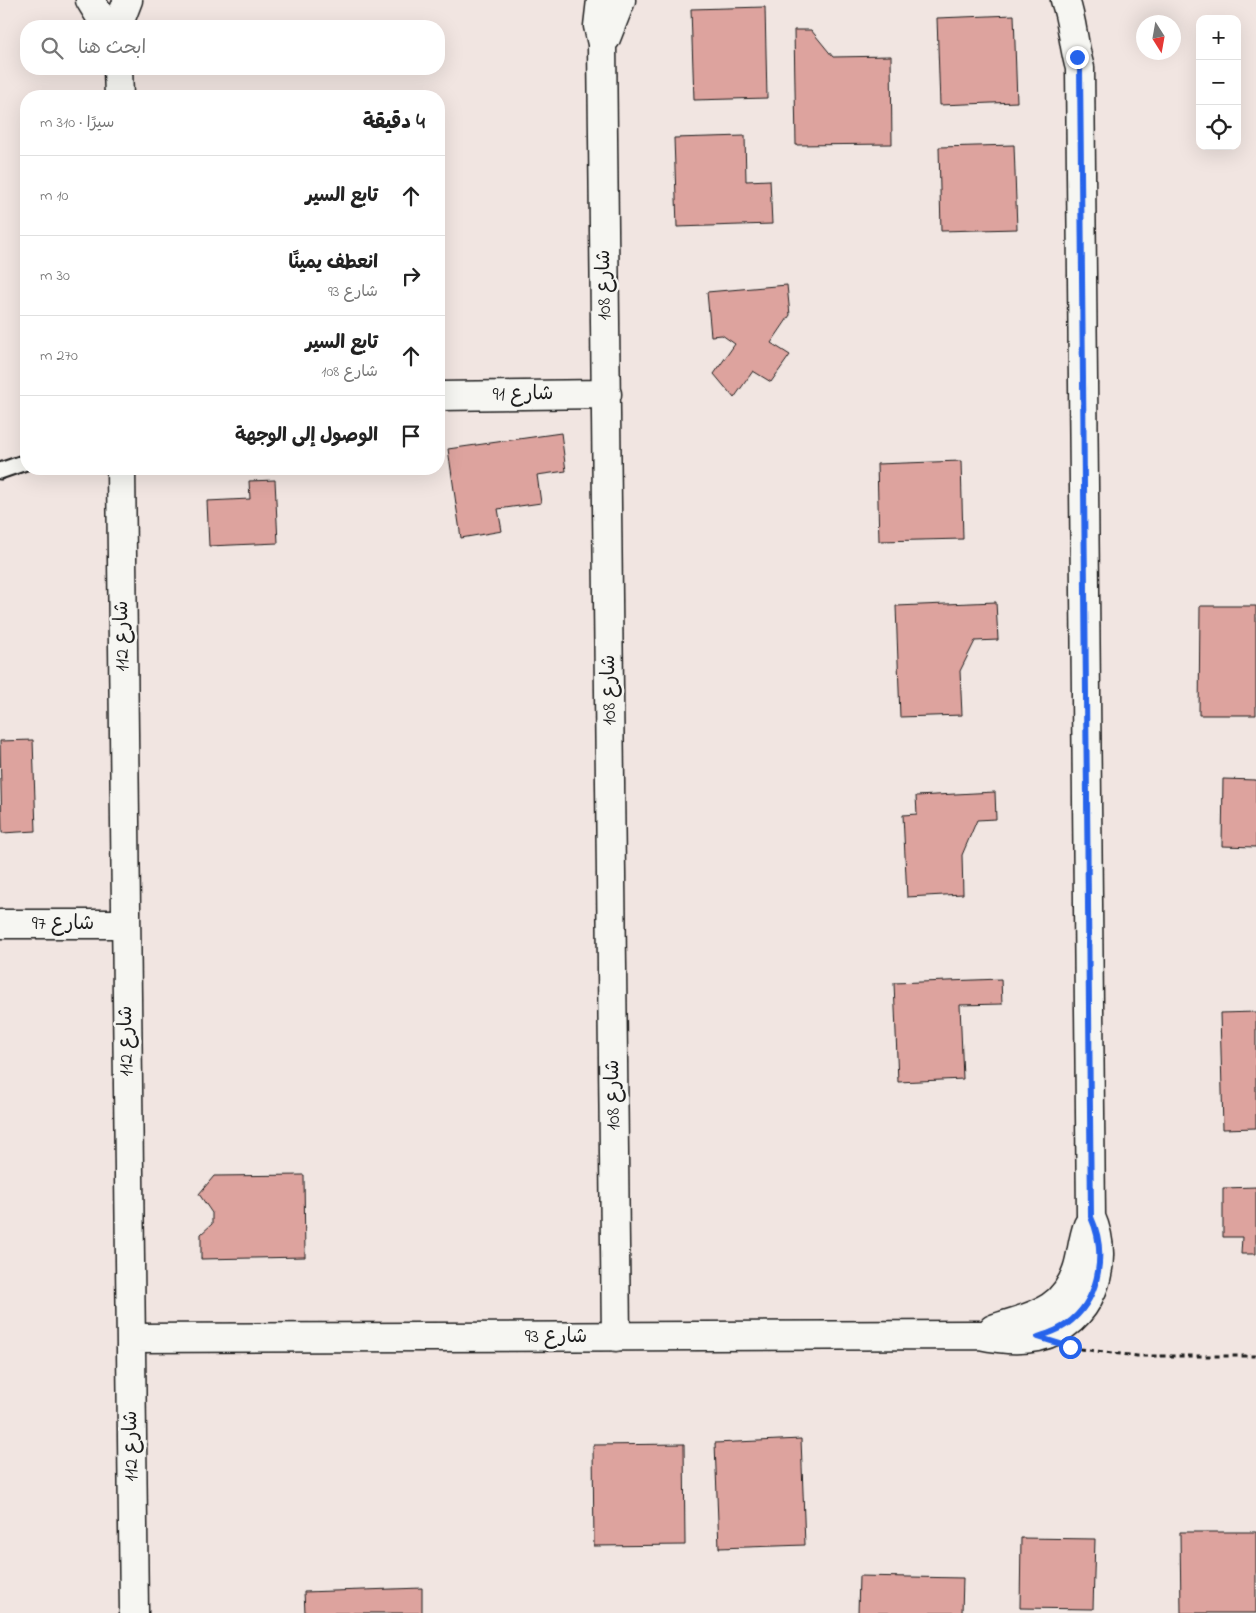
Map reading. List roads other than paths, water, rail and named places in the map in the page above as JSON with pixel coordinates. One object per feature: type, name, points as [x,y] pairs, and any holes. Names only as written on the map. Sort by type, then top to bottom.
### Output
[{"type":"street","points":[[90,0],[102,20]]},
{"type":"street","points":[[120,20],[128,0]]},
{"type":"street","name":"شارع 108","points":[[601,0],[598,26],[602,44],[607,394],[616,1337]]},
{"type":"street","name":"شارع 108","points":[[602,44],[621,0]]},
{"type":"street","points":[[1065,0],[1071,17],[1074,46],[1080,68]]},
{"type":"street","points":[[1080,68],[1086,36],[1087,15],[1084,0]]},
{"type":"street","name":"شارع 93","points":[[131,1338],[980,1335],[1006,1339],[1038,1337],[1056,1330],[1072,1320],[1089,1298],[1099,1271],[1098,1240],[1091,1217],[1080,68]]},
{"type":"street","points":[[118,75],[119,90]]},
{"type":"street","name":"شارع 91","points":[[445,396],[607,394]]},
{"type":"street","name":"شارع 112","points":[[121,475],[134,1613]]},
{"type":"street","name":"شارع 97","points":[[0,924],[126,924]]},
{"type":"lane","points":[[0,471],[20,464]]}]
